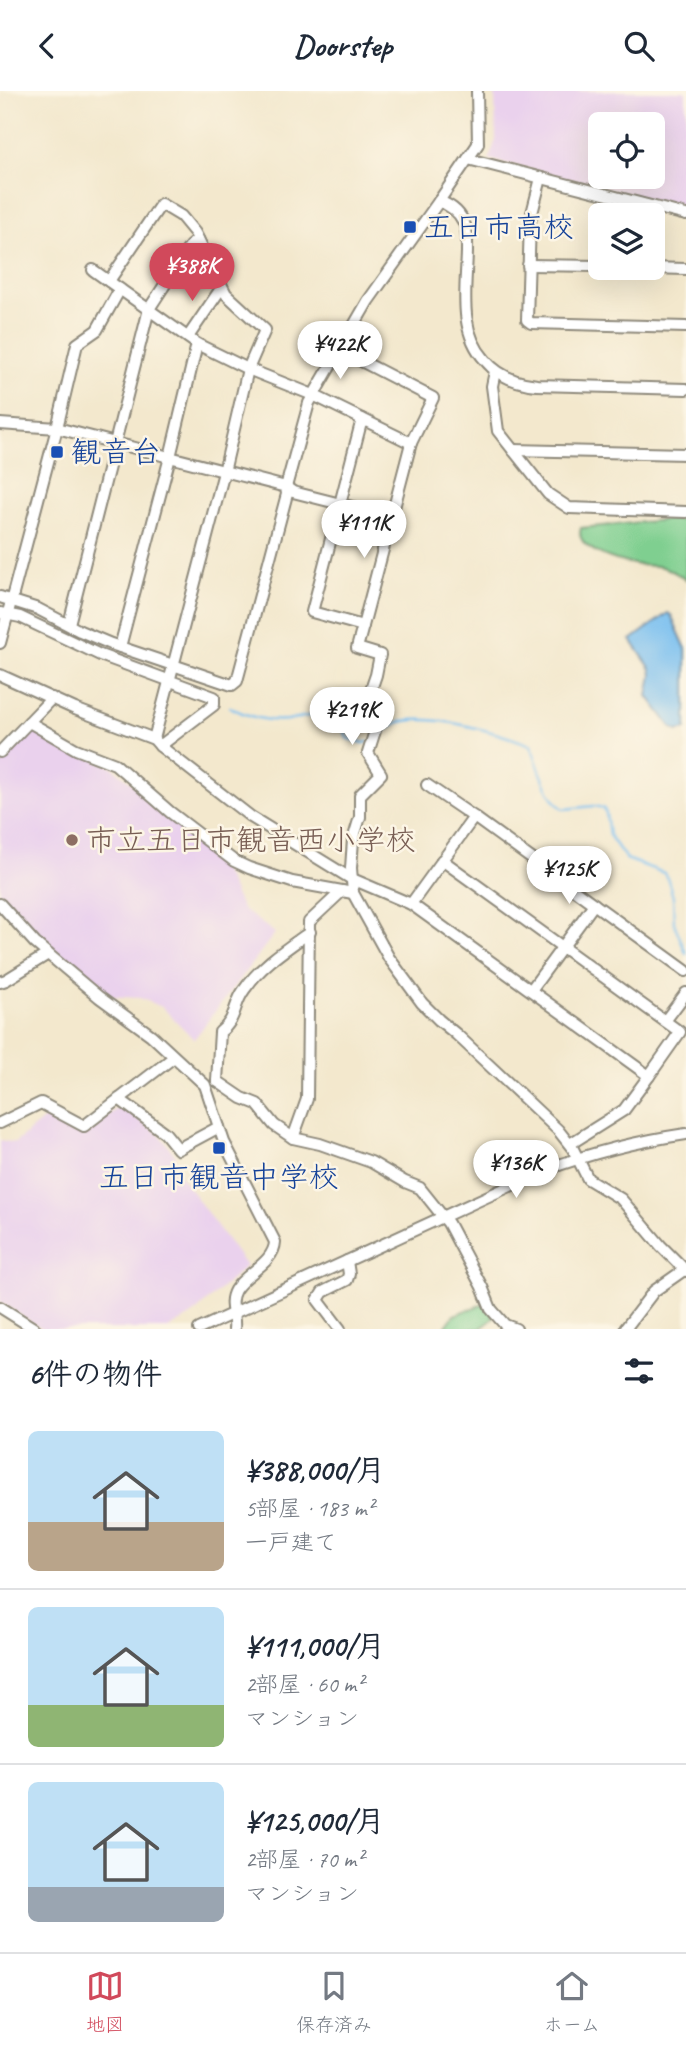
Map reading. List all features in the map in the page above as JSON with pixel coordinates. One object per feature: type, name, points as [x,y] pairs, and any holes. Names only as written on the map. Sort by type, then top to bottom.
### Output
[{"type":"street","points":[[6,599],[38,609],[80,631],[173,666],[232,685],[237,681],[309,403],[368,301],[478,144],[477,91]]},
{"type":"street","points":[[468,159],[686,215]]},
{"type":"street","points":[[541,178],[530,221],[527,320],[531,323],[686,327]]},
{"type":"street","points":[[439,201],[456,211],[465,223],[466,321],[476,350],[495,371],[519,382],[537,385],[686,389]]},
{"type":"street","points":[[109,281],[161,204],[181,216],[198,239],[226,295],[265,330],[248,369],[169,681],[157,742]]},
{"type":"street","points":[[69,624],[149,309],[190,246],[198,239]]},
{"type":"street","points":[[528,265],[588,267]]},
{"type":"street","points":[[665,268],[686,269]]},
{"type":"street","points":[[93,270],[192,340],[248,369],[313,395],[411,443]]},
{"type":"street","points":[[120,647],[170,457],[192,340],[222,287]]},
{"type":"street","points":[[0,643],[6,599],[57,428],[77,344],[97,330],[120,289]]},
{"type":"street","points":[[293,1138],[307,1099],[309,922],[348,892],[353,840],[360,817],[360,795],[381,774],[368,753],[375,731],[366,704],[380,655],[357,647],[411,443],[433,398],[340,350]]},
{"type":"street","points":[[495,371],[492,386],[498,431],[548,494],[569,508],[686,512]]},
{"type":"street","points":[[362,419],[312,612],[363,626]]},
{"type":"street","points":[[0,424],[57,428],[392,517]]},
{"type":"street","points":[[513,450],[686,454]]},
{"type":"street","points":[[4,613],[39,625],[100,655],[214,697],[214,705],[157,742]]},
{"type":"street","points":[[0,675],[157,742],[251,817],[351,878],[411,904],[649,1076]]},
{"type":"street","points":[[0,752],[52,698]]},
{"type":"street","points":[[29,722],[76,749],[115,764],[170,812],[234,861],[282,879],[348,892],[389,958],[422,1003],[526,1099],[569,1144],[592,1182],[621,1199],[685,1271],[654,1291],[625,1329]]},
{"type":"street","points":[[427,785],[686,971]]},
{"type":"street","points":[[411,904],[474,817]]},
{"type":"street","points":[[442,860],[680,1032],[624,1110],[569,1144]]},
{"type":"street","points":[[0,904],[35,943],[99,997],[151,1035],[205,1085],[227,1149],[275,1242],[270,1255],[236,1289],[232,1297],[234,1329]]},
{"type":"street","points":[[531,990],[594,904]]},
{"type":"street","points":[[217,1081],[220,1032],[232,1019],[241,993],[261,969],[310,932]]},
{"type":"street","points":[[0,982],[48,954]]},
{"type":"street","points":[[665,1021],[686,993]]},
{"type":"street","points":[[0,1123],[41,1103],[84,1126],[174,1057]]},
{"type":"street","points":[[205,1085],[217,1081]]},
{"type":"street","points":[[217,1081],[242,1098],[257,1104],[274,1125],[293,1138],[320,1144],[375,1164],[420,1188],[444,1216],[491,1309],[505,1325],[516,1329]]},
{"type":"street","points":[[119,1099],[165,1132],[178,1149],[219,1127]]},
{"type":"street","points":[[199,1329],[545,1170],[636,1143],[686,1134]]},
{"type":"street","points":[[340,1329],[318,1300],[323,1292],[348,1280],[347,1261]]},
{"type":"street","points":[[0,1307],[35,1329]]},
{"type":"shaded area","points":[[495,91],[686,91],[686,209],[607,189],[665,189],[665,112],[588,112],[588,184],[489,159],[496,140]]},
{"type":"shaded area","points":[[29,730],[111,766],[220,856],[221,866],[242,909],[275,933],[194,1039],[162,1007],[140,998],[106,996],[43,943],[0,896],[0,758]]},
{"type":"shaded area","points":[[121,1106],[159,1134],[176,1156],[174,1167],[246,1266],[191,1316],[168,1329],[43,1329],[0,1302],[0,1140],[15,1143],[47,1117],[82,1133]]},
{"type":"green space","points":[[686,520],[686,580],[664,568],[637,565],[599,553],[590,548],[580,535],[581,528]]},
{"type":"green space","points":[[486,1303],[494,1318],[480,1329],[444,1329],[454,1315]]},
{"type":"water","points":[[668,613],[686,649],[686,729],[678,731],[672,728],[648,696],[651,669],[631,640]]},
{"type":"waterway","points":[[230,707],[244,714],[273,720],[331,716],[341,722],[347,738],[368,742]]},
{"type":"waterway","points":[[377,737],[401,722],[419,720],[451,723],[531,745],[544,780],[558,804],[564,809],[594,806],[603,808],[609,835],[626,859],[664,873],[673,897],[674,923],[686,953]]},
{"type":"place","name":"五日市高校","points":[[410,227]]},
{"type":"place","name":"観音台","points":[[57,452]]},
{"type":"place","name":"市立五日市観音西小学校","points":[[72,840]]},
{"type":"place","name":"五日市観音中学校","points":[[219,1148]]}]
